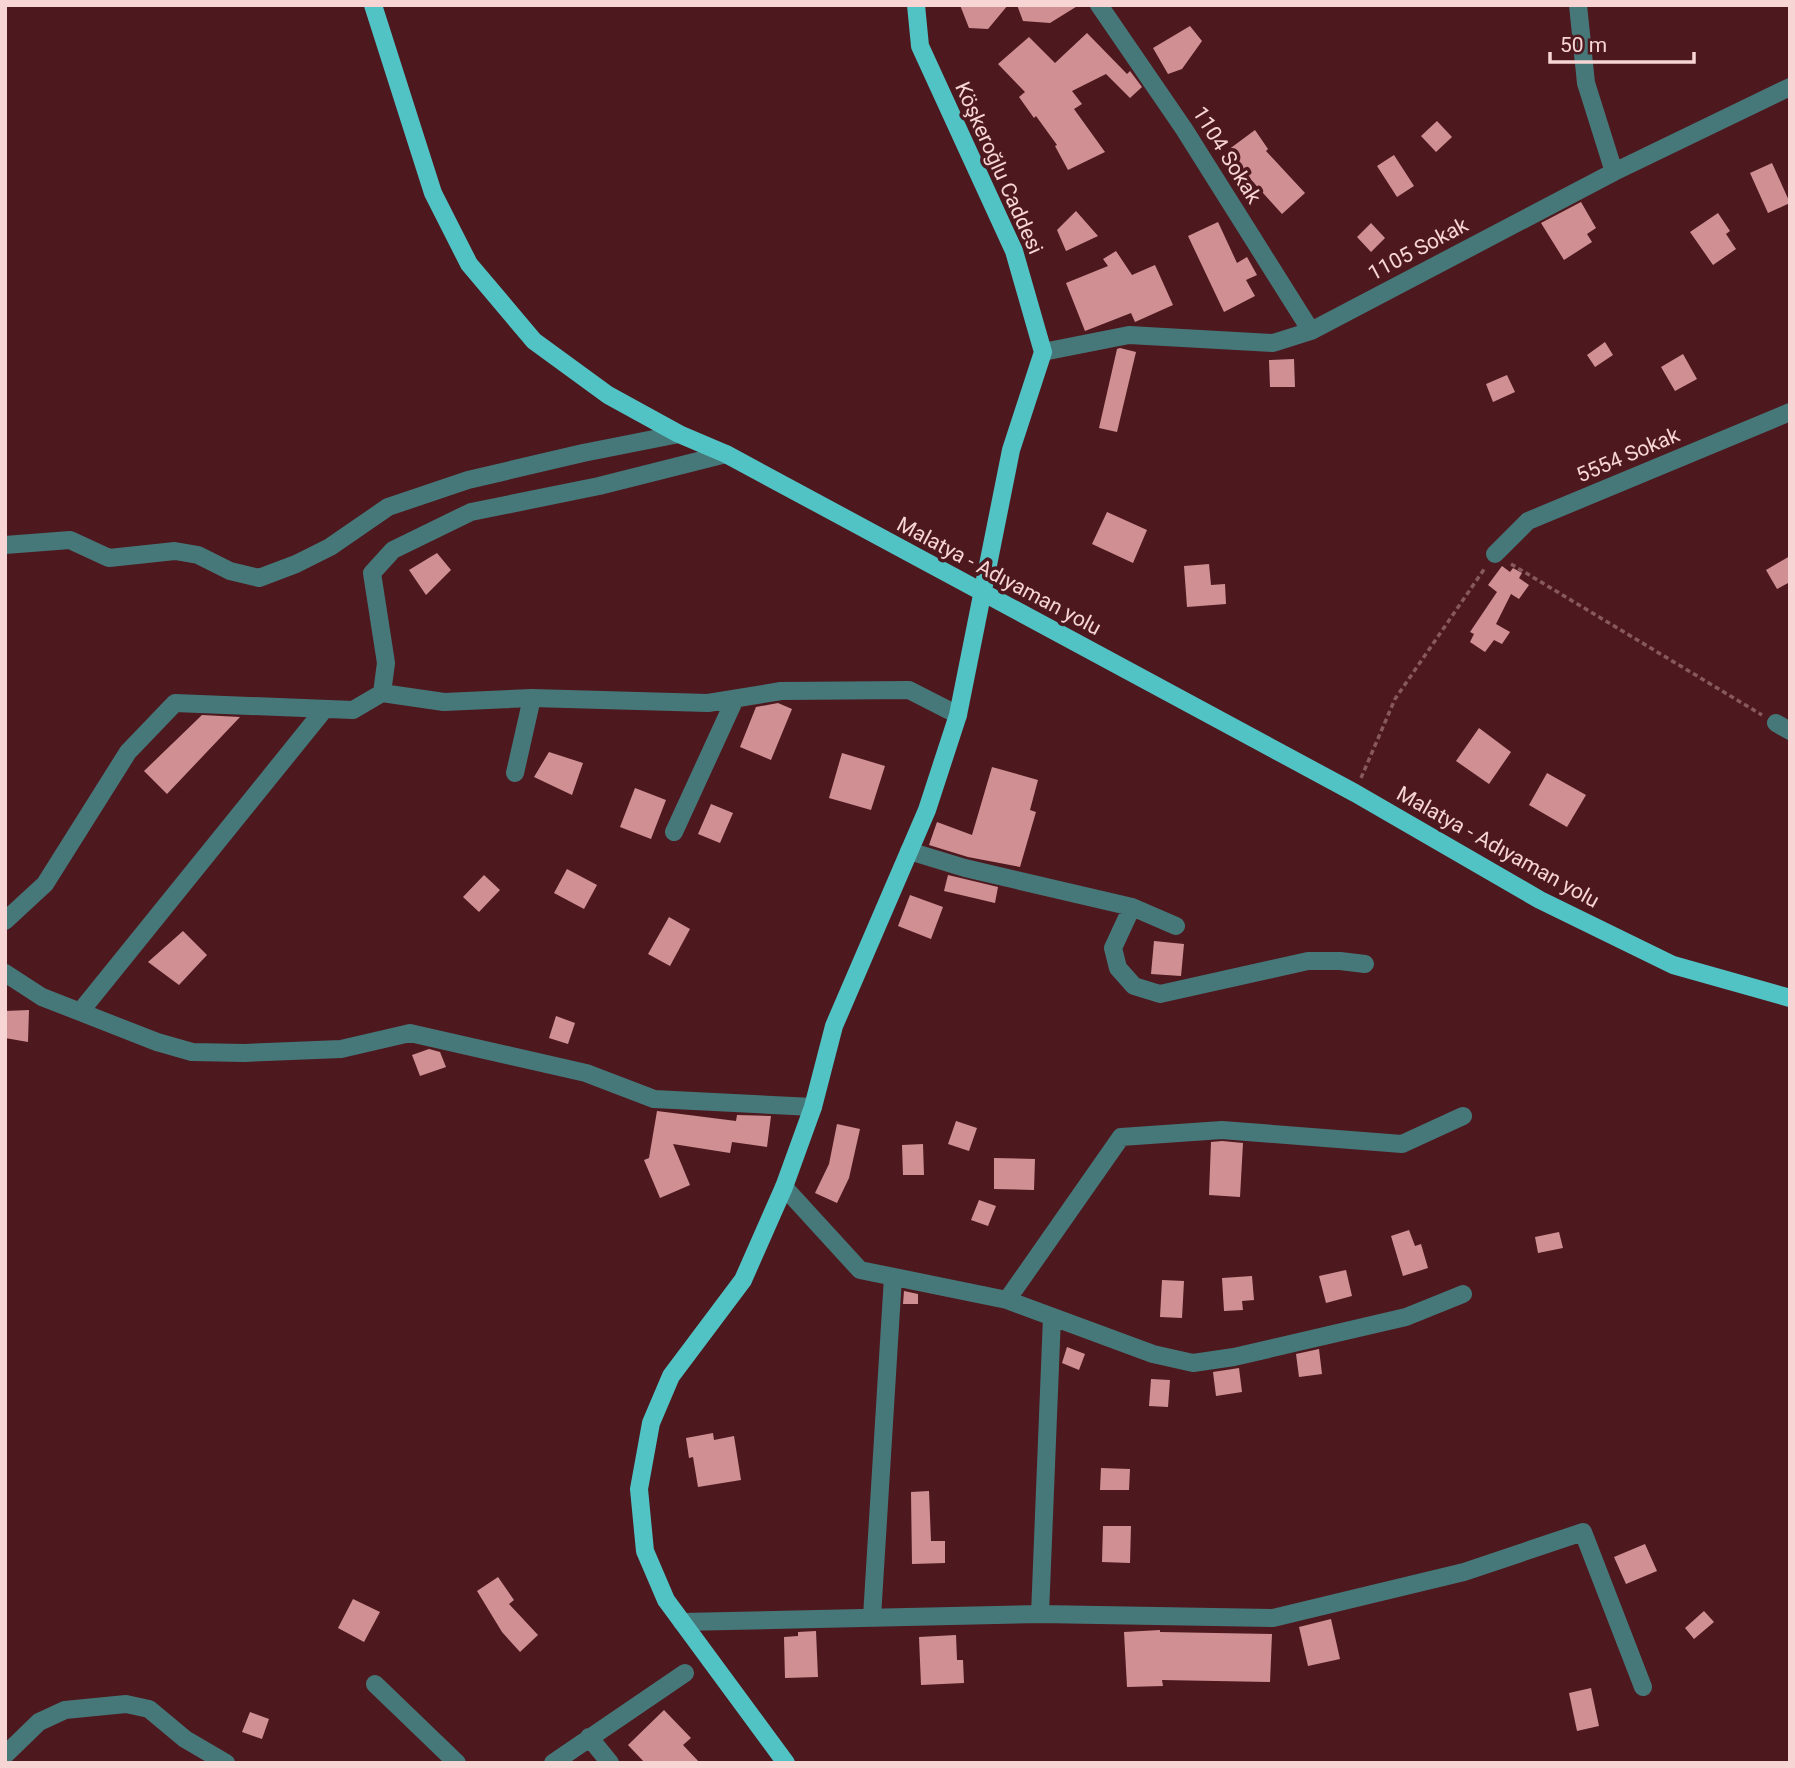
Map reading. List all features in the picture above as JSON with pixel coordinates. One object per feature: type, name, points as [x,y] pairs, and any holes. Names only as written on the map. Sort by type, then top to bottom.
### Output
[{"type":"main road","name":"Malatya - Adıyaman yolu","points":[[373,5],[433,193],[469,264],[534,341],[608,395],[726,454],[1355,793],[1540,900],[1673,965],[1790,998]]},
{"type":"main road","name":"Köşkeroğlu Caddesi","points":[[916,5],[920,46],[1014,251],[1043,352]]},
{"type":"main road","points":[[786,1763],[666,1600],[645,1551],[639,1489],[651,1423],[671,1376],[743,1280],[784,1187],[813,1107],[834,1026],[927,810],[958,715],[1011,450],[1043,352]]},
{"type":"street","name":"1104 Sokak","points":[[1099,5],[1184,129],[1311,331]]},
{"type":"street","points":[[1578,5],[1586,83],[1614,172]]},
{"type":"street","name":"1105 Sokak","points":[[1043,352],[1129,335],[1273,343],[1311,331],[1614,172],[1790,87]]},
{"type":"street","name":"5554 Sokak","points":[[1495,554],[1528,521],[1790,412]]},
{"type":"street","points":[[5,545],[70,540],[109,558],[175,551],[198,555],[230,571],[259,578],[330,547],[388,507],[468,480],[680,433]]},
{"type":"street","points":[[382,693],[386,663],[372,573],[393,550],[471,512],[599,486],[726,454]]},
{"type":"street","points":[[5,921],[44,884],[128,752],[175,703],[323,711],[353,710],[382,693],[443,702],[532,698],[708,703],[780,691],[909,691],[958,715]]},
{"type":"street","points":[[516,773],[532,698]]},
{"type":"street","points":[[674,831],[735,699]]},
{"type":"street","points":[[80,1012],[323,711]]},
{"type":"street","points":[[909,851],[979,872],[1132,907],[1154,914],[1176,926]]},
{"type":"street","points":[[1132,907],[1113,947],[1118,968],[1134,986],[1160,994],[1308,961],[1365,964]]},
{"type":"street","points":[[5,973],[42,997],[158,1042],[192,1052],[341,1049],[410,1033],[586,1073],[654,1099],[813,1107]]},
{"type":"street","points":[[1007,1300],[1121,1137],[1222,1130],[1402,1144],[1463,1115]]},
{"type":"street","points":[[784,1187],[860,1270],[1007,1300],[1153,1354],[1193,1363],[1234,1357],[1406,1317],[1462,1294]]},
{"type":"street","points":[[872,1617],[893,1277]]},
{"type":"street","points":[[1040,1614],[1052,1317]]},
{"type":"street","points":[[682,1622],[1040,1614],[1273,1618],[1464,1572],[1583,1532],[1643,1687]]},
{"type":"street","points":[[553,1763],[685,1673]]},
{"type":"street","points":[[375,1684],[457,1763]]},
{"type":"street","points":[[5,1755],[39,1722],[65,1710],[125,1704],[149,1709],[185,1739],[226,1763]]},
{"type":"street","points":[[589,1737],[610,1763]]},
{"type":"path","points":[[1355,793],[1395,699],[1495,554],[1783,727]]},
{"type":"building","points":[[960,5],[1008,5],[988,29],[969,28]]},
{"type":"building","points":[[1017,5],[1079,5],[1050,23],[1023,21]]},
{"type":"building","points":[[1190,26],[1202,41],[1182,69],[1168,74],[1153,48]]},
{"type":"building","points":[[1087,33],[1127,74],[1130,71],[1142,87],[1130,98],[1106,74],[1072,91],[1082,104],[1074,109],[1105,152],[1068,170],[1055,146],[1057,145],[1019,97],[1025,92],[998,64],[1029,37],[1055,63]]},
{"type":"building","points":[[1437,121],[1452,137],[1436,152],[1421,136]]},
{"type":"building","points":[[1255,130],[1268,149],[1266,151],[1305,193],[1282,214],[1246,174],[1242,177],[1224,153]]},
{"type":"building","points":[[1394,155],[1414,186],[1397,197],[1377,166]]},
{"type":"building","points":[[1772,163],[1790,203],[1768,213],[1750,173]]},
{"type":"building","points":[[1581,202],[1596,228],[1587,234],[1592,242],[1564,260],[1541,223]]},
{"type":"building","points":[[1076,211],[1098,236],[1066,251],[1057,230]]},
{"type":"building","points":[[1718,213],[1730,231],[1726,234],[1736,249],[1713,265],[1690,232]]},
{"type":"building","points":[[1218,222],[1237,263],[1247,257],[1257,275],[1246,280],[1255,296],[1224,312],[1188,236]]},
{"type":"building","points":[[1371,223],[1385,238],[1371,252],[1357,237]]},
{"type":"building","points":[[1116,251],[1132,275],[1155,265],[1173,305],[1135,322],[1131,313],[1085,331],[1066,283],[1108,266],[1103,259]]},
{"type":"building","points":[[1605,342],[1613,355],[1595,367],[1587,355]]},
{"type":"building","points":[[1117,349],[1136,352],[1117,432],[1099,428]]},
{"type":"building","points":[[1683,354],[1697,379],[1675,391],[1661,367]]},
{"type":"building","points":[[1294,359],[1295,387],[1270,387],[1269,360]]},
{"type":"building","points":[[1507,375],[1515,392],[1493,402],[1486,384]]},
{"type":"building","points":[[1107,512],[1147,530],[1133,563],[1092,544]]},
{"type":"building","points":[[437,553],[451,570],[426,595],[409,570]]},
{"type":"building","points":[[1790,556],[1790,582],[1777,589],[1766,570]]},
{"type":"building","points":[[1209,564],[1211,585],[1225,584],[1226,604],[1187,607],[1184,566]]},
{"type":"building","points":[[1502,566],[1510,572],[1513,568],[1522,573],[1519,578],[1529,585],[1519,599],[1511,594],[1496,624],[1510,632],[1502,644],[1494,640],[1485,652],[1470,642],[1474,634],[1470,632],[1497,592],[1488,585]]},
{"type":"building","points":[[778,703],[792,709],[771,760],[740,747],[756,707]]},
{"type":"building","points":[[202,715],[240,717],[167,794],[144,771]]},
{"type":"building","points":[[1479,728],[1511,752],[1489,784],[1456,761]]},
{"type":"building","points":[[549,752],[583,763],[572,795],[534,777]]},
{"type":"building","points":[[842,753],[885,766],[871,810],[829,798]]},
{"type":"building","points":[[992,767],[1038,780],[1030,810],[1036,812],[1020,867],[968,857],[929,845],[937,822],[972,835]]},
{"type":"building","points":[[1547,773],[1586,795],[1567,827],[1529,805]]},
{"type":"building","points":[[635,788],[666,800],[651,839],[620,827]]},
{"type":"building","points":[[711,804],[733,813],[720,843],[698,834]]},
{"type":"building","points":[[567,869],[597,885],[584,909],[554,893]]},
{"type":"building","points":[[484,875],[500,890],[479,912],[463,897]]},
{"type":"building","points":[[948,875],[998,887],[995,903],[944,891]]},
{"type":"building","points":[[910,895],[943,907],[931,939],[898,926]]},
{"type":"building","points":[[669,917],[690,929],[670,966],[648,954]]},
{"type":"building","points":[[183,931],[207,955],[179,985],[148,962]]},
{"type":"building","points":[[1154,941],[1184,944],[1181,976],[1151,974]]},
{"type":"building","points":[[29,1010],[28,1042],[5,1038],[5,1011]]},
{"type":"building","points":[[556,1016],[575,1023],[568,1044],[549,1038]]},
{"type":"building","points":[[429,1049],[440,1052],[446,1067],[420,1076],[412,1055]]},
{"type":"building","points":[[657,1111],[736,1121],[737,1115],[771,1116],[767,1147],[732,1142],[730,1153],[673,1144],[690,1185],[660,1198],[644,1160],[649,1158]]},
{"type":"building","points":[[956,1121],[977,1128],[969,1151],[948,1144]]},
{"type":"building","points":[[837,1124],[860,1129],[849,1178],[837,1203],[815,1193],[829,1164]]},
{"type":"building","points":[[1211,1142],[1243,1143],[1240,1197],[1209,1195]]},
{"type":"building","points":[[923,1144],[924,1175],[903,1175],[902,1145]]},
{"type":"building","points":[[994,1158],[1035,1159],[1034,1190],[994,1189]]},
{"type":"building","points":[[979,1200],[996,1206],[988,1226],[971,1220]]},
{"type":"building","points":[[1409,1230],[1415,1246],[1421,1244],[1428,1268],[1403,1276],[1391,1236]]},
{"type":"building","points":[[1559,1232],[1563,1248],[1538,1253],[1535,1237]]},
{"type":"building","points":[[1346,1270],[1352,1296],[1326,1303],[1319,1276]]},
{"type":"building","points":[[1252,1276],[1254,1300],[1242,1301],[1243,1310],[1224,1311],[1222,1278]]},
{"type":"building","points":[[1162,1280],[1184,1281],[1182,1318],[1160,1317]]},
{"type":"building","points":[[904,1291],[918,1294],[918,1304],[903,1304]]},
{"type":"building","points":[[1067,1347],[1085,1354],[1079,1370],[1062,1363]]},
{"type":"building","points":[[1319,1349],[1322,1374],[1299,1377],[1296,1354]]},
{"type":"building","points":[[1239,1368],[1242,1392],[1216,1396],[1213,1372]]},
{"type":"building","points":[[1151,1379],[1170,1380],[1168,1407],[1149,1406]]},
{"type":"building","points":[[713,1433],[714,1440],[734,1436],[741,1480],[698,1487],[693,1457],[689,1458],[686,1438]]},
{"type":"building","points":[[1101,1468],[1130,1469],[1129,1490],[1100,1490]]},
{"type":"building","points":[[929,1491],[931,1541],[945,1541],[945,1563],[912,1564],[911,1492]]},
{"type":"building","points":[[1103,1526],[1131,1526],[1130,1563],[1102,1562]]},
{"type":"building","points":[[1645,1544],[1657,1571],[1626,1584],[1614,1557]]},
{"type":"building","points":[[498,1577],[514,1600],[509,1604],[538,1635],[520,1652],[502,1632],[477,1591]]},
{"type":"building","points":[[353,1599],[380,1612],[364,1642],[338,1628]]},
{"type":"building","points":[[1704,1611],[1714,1622],[1694,1639],[1685,1628]]},
{"type":"building","points":[[1331,1619],[1340,1659],[1308,1666],[1299,1627]]},
{"type":"building","points":[[1160,1630],[1272,1634],[1270,1682],[1162,1680],[1163,1686],[1127,1687],[1124,1632]]},
{"type":"building","points":[[816,1631],[818,1677],[785,1678],[784,1637],[798,1636],[798,1632]]},
{"type":"building","points":[[956,1635],[957,1660],[963,1660],[964,1683],[921,1685],[919,1637]]},
{"type":"building","points":[[1591,1688],[1599,1726],[1577,1731],[1569,1693]]},
{"type":"building","points":[[664,1710],[691,1738],[683,1745],[700,1763],[645,1763],[628,1745]]},
{"type":"building","points":[[250,1712],[269,1719],[262,1739],[242,1732]]}]
